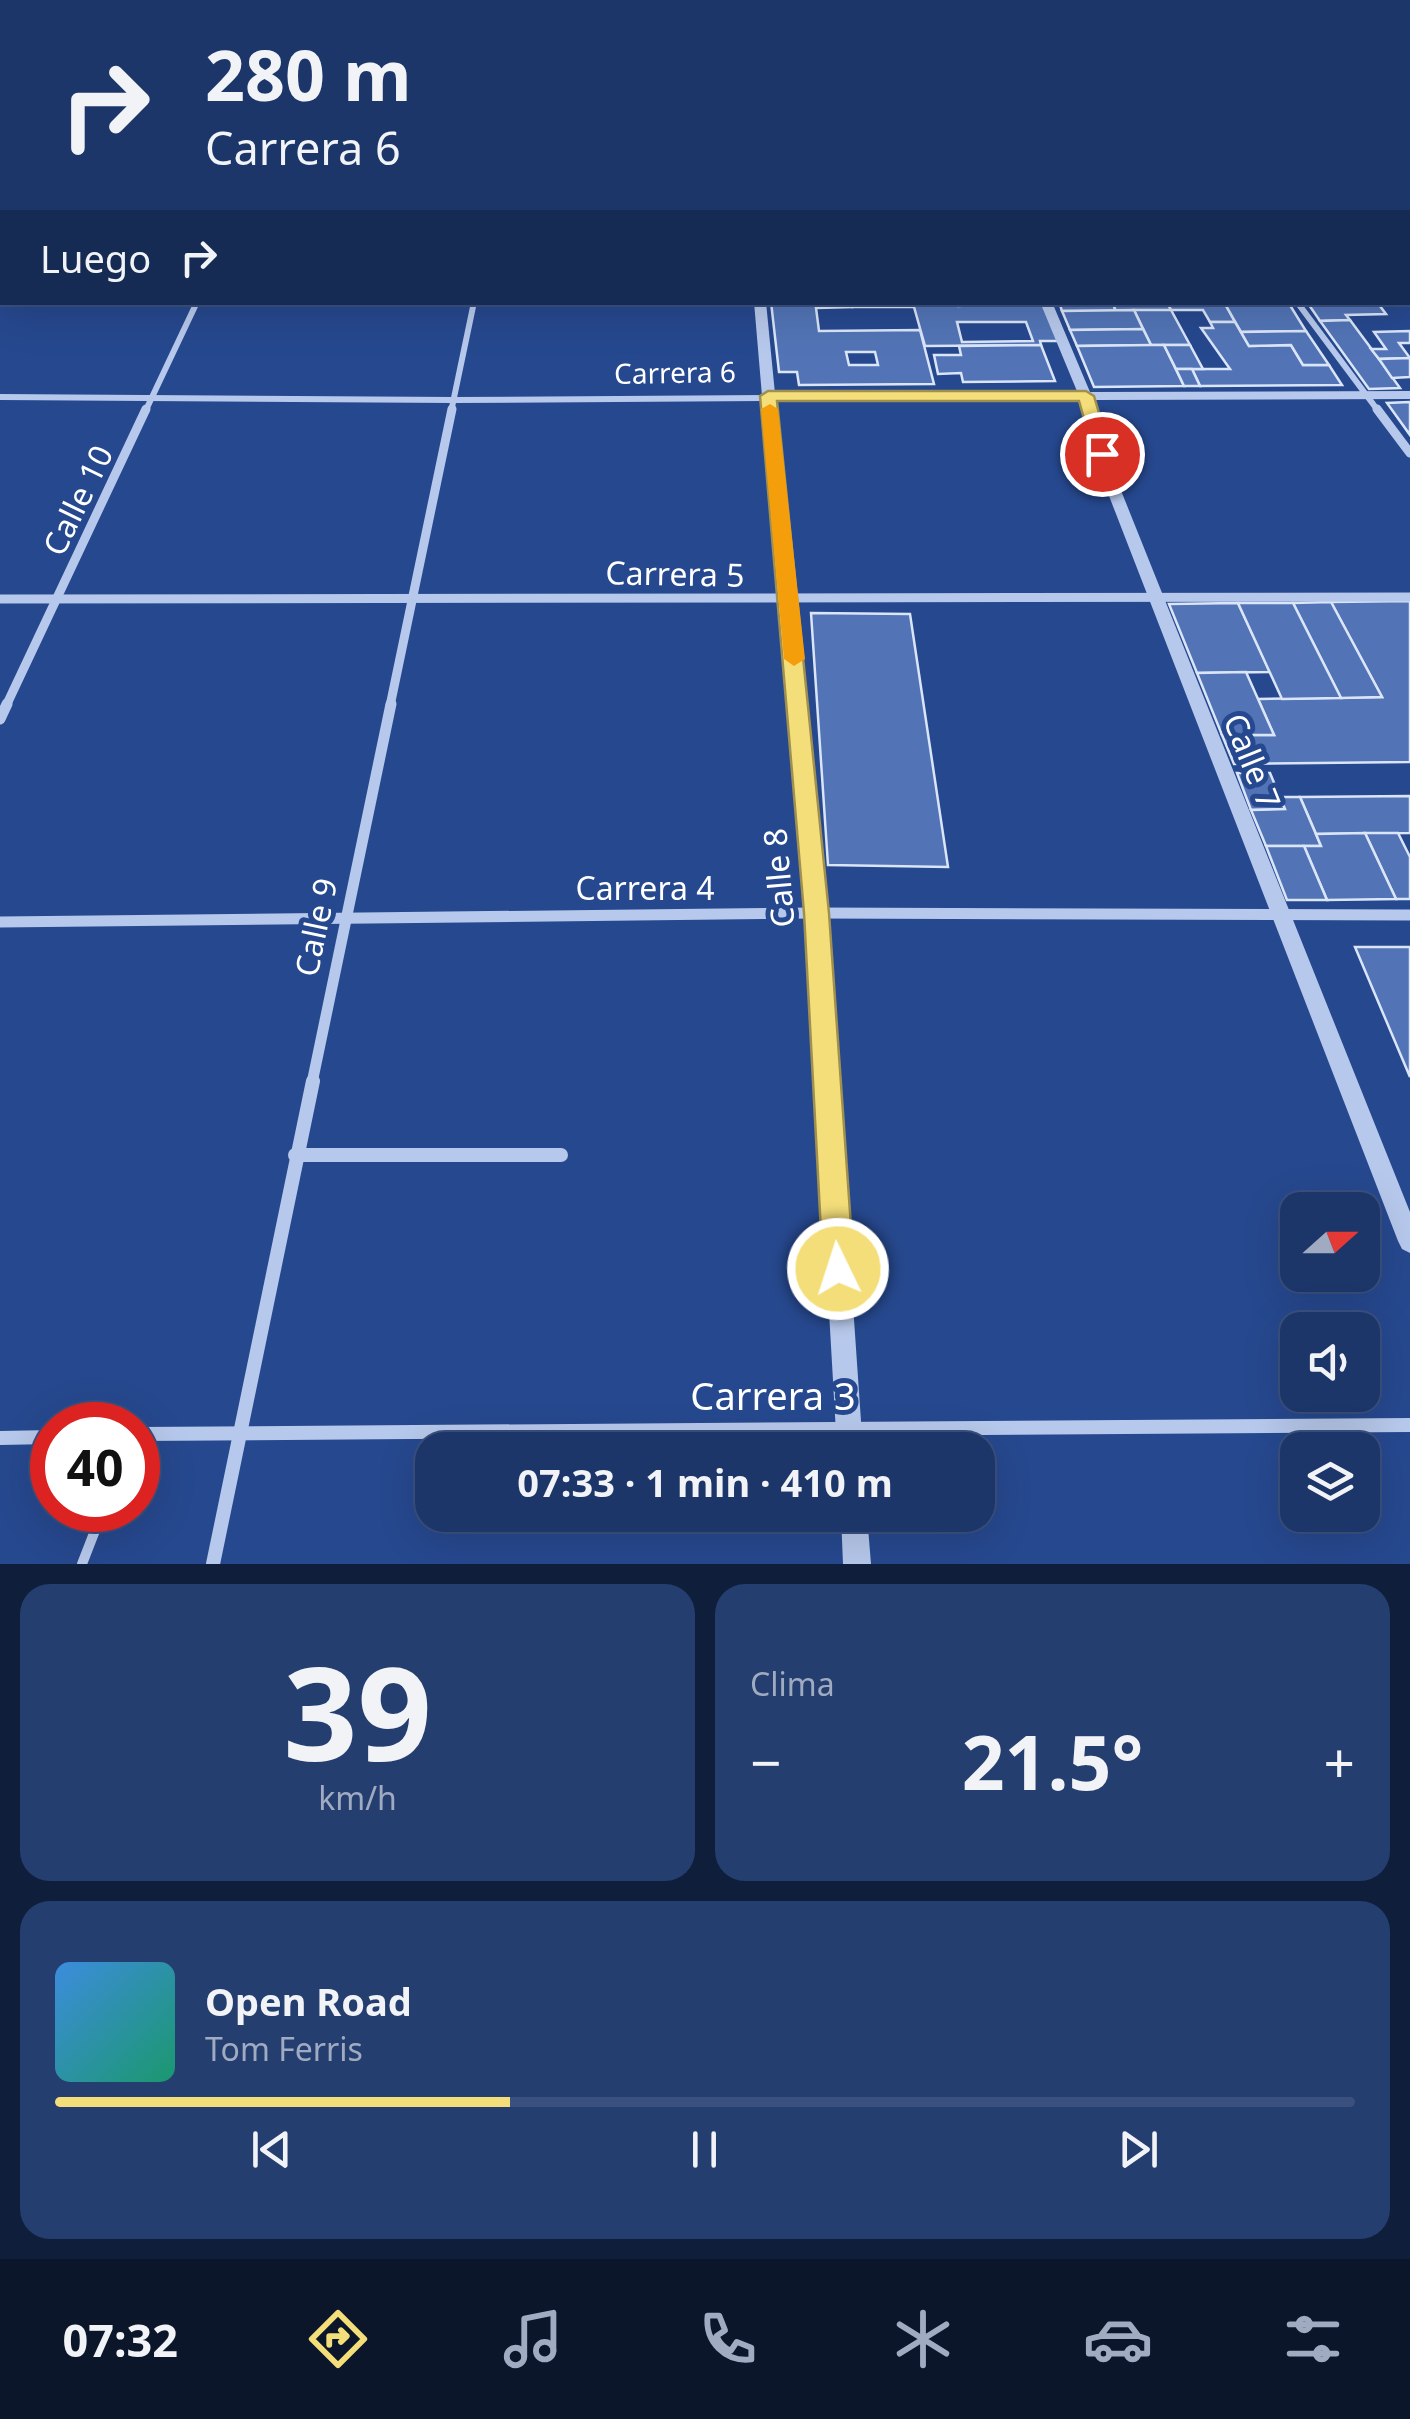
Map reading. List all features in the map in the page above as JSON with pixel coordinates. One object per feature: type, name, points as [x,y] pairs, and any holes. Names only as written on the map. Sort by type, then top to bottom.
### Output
[{"type":"street","name":"Calle 10","points":[[0,718],[196,305]]},
{"type":"street","name":"Calle 9","points":[[214,1564],[344,917],[416,594],[473,305]]},
{"type":"street","name":"Calle 8","points":[[760,305],[816,913],[848,1432]]},
{"type":"street","name":"Calle 7","points":[[1047,305],[1086,396],[1111,483],[1410,1240]]},
{"type":"street","points":[[1299,305],[1410,453]]},
{"type":"street","name":"Carrera 6","points":[[0,397],[454,400],[1410,394]]},
{"type":"street","name":"Carrera 5","points":[[0,599],[416,594],[789,599],[1410,597]]},
{"type":"street","name":"Carrera 4","points":[[0,922],[816,913],[1410,915]]},
{"type":"street","points":[[296,1155],[561,1155]]},
{"type":"street","name":"Carrera 3","points":[[160,1434],[1410,1426]]},
{"type":"street","points":[[0,1438],[30,1437]]},
{"type":"street","points":[[855,1532],[857,1564]]},
{"type":"lane","points":[[82,1564],[94,1532]]},
{"type":"building","points":[[771,305],[852,305],[816,308],[819,331],[920,330],[934,384],[799,385],[797,372],[779,372]],"holes":[[[846,352],[875,352],[878,365],[849,365]]]},
{"type":"building","points":[[852,305],[1045,305],[1060,341],[1040,341],[1041,345],[925,346],[914,307]],"holes":[[[957,322],[1026,322],[1033,341],[962,342]]]},
{"type":"building","points":[[1060,305],[1113,305],[1116,311],[1062,311]]},
{"type":"building","points":[[1113,305],[1168,305],[1171,310],[1116,311]]},
{"type":"building","points":[[1168,305],[1226,305],[1235,322],[1210,322],[1203,310],[1171,310]]},
{"type":"building","points":[[1226,305],[1290,305],[1306,331],[1241,332]]},
{"type":"building","points":[[1309,305],[1379,305],[1386,314],[1346,315],[1350,320],[1320,321]]},
{"type":"building","points":[[1134,310],[1171,310],[1190,345],[1151,345]]},
{"type":"building","points":[[1134,310],[1143,329],[1070,330],[1062,311]]},
{"type":"building","points":[[1350,320],[1400,388],[1369,389],[1320,321]]},
{"type":"building","points":[[1210,322],[1235,322],[1249,346],[1291,345],[1303,365],[1329,365],[1342,385],[1200,386],[1192,369],[1230,369],[1201,328],[1213,328]]},
{"type":"building","points":[[1143,329],[1151,345],[1077,346],[1070,330]]},
{"type":"building","points":[[1306,331],[1329,365],[1303,365],[1291,345],[1249,346],[1241,332]]},
{"type":"building","points":[[1410,331],[1410,343],[1399,343],[1410,358],[1379,359],[1371,349],[1386,349],[1374,332]]},
{"type":"building","points":[[1041,345],[1055,381],[963,382],[961,373],[938,374],[934,355],[961,355],[959,346]]},
{"type":"building","points":[[1164,345],[1184,386],[1094,387],[1077,346]]},
{"type":"building","points":[[1164,345],[1190,345],[1203,369],[1176,369]]},
{"type":"building","points":[[1410,358],[1410,377],[1392,378],[1379,359]]},
{"type":"building","points":[[1176,369],[1192,369],[1200,386],[1184,386]]},
{"type":"building","points":[[1410,402],[1410,435],[1387,403]]},
{"type":"building","points":[[1410,601],[1410,762],[1234,764],[1222,735],[1274,735],[1258,699],[1382,697],[1331,602]]},
{"type":"building","points":[[1331,602],[1382,697],[1341,698],[1293,603]]},
{"type":"building","points":[[1238,603],[1270,672],[1197,673],[1169,604]]},
{"type":"building","points":[[1238,603],[1293,603],[1341,698],[1282,699]]},
{"type":"building","points":[[811,613],[910,614],[948,867],[828,865]]},
{"type":"building","points":[[1246,672],[1274,735],[1222,735],[1197,673]]},
{"type":"building","points":[[1237,773],[1270,773],[1285,809],[1251,810]]},
{"type":"building","points":[[1410,796],[1410,833],[1316,834],[1300,797]]},
{"type":"building","points":[[1280,797],[1300,797],[1321,846],[1266,846],[1251,810],[1285,809]]},
{"type":"building","points":[[1365,833],[1398,833],[1410,857],[1410,899],[1396,899]]},
{"type":"building","points":[[1365,833],[1396,899],[1327,900],[1304,846],[1321,846],[1316,834]]},
{"type":"building","points":[[1266,846],[1304,846],[1327,900],[1287,900]]},
{"type":"building","points":[[1355,947],[1410,947],[1410,1077]]},
{"type":"slow traffic","points":[[770,409],[794,659]]},
{"type":"route","points":[[838,1269],[816,913],[768,396],[1086,396],[1102,454]]}]
